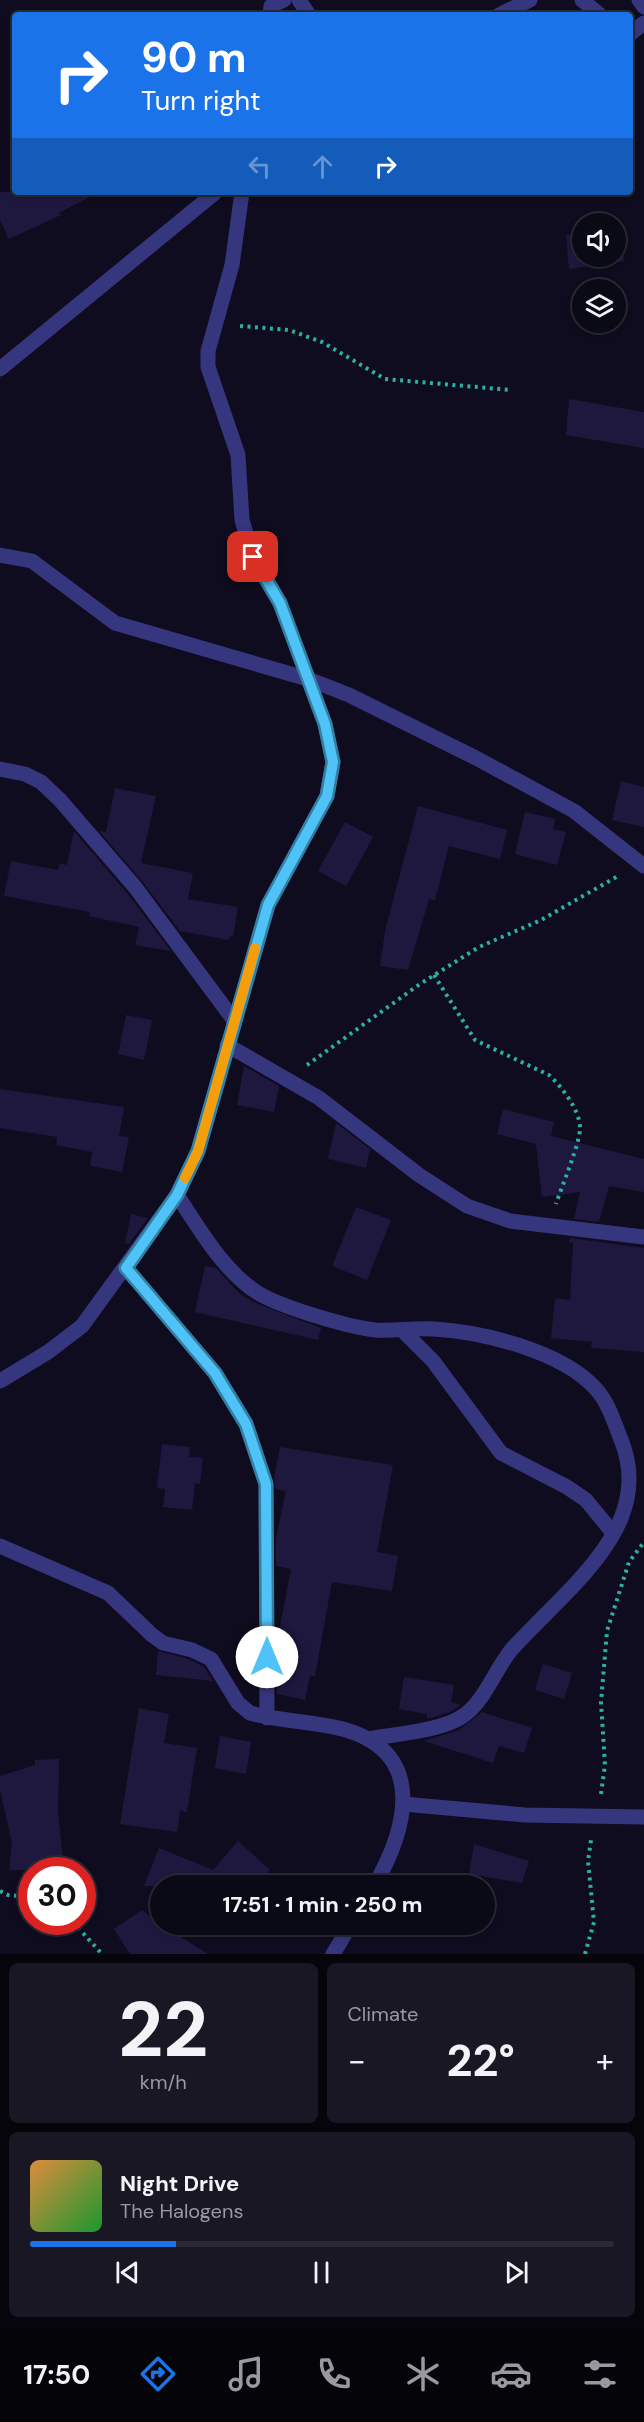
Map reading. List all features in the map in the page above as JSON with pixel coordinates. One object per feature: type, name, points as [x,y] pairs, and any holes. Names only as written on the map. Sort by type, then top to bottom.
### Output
[{"type":"street","points":[[270,12],[271,6],[284,0]]},
{"type":"street","points":[[505,12],[530,0]]},
{"type":"street","points":[[582,0],[596,12]]},
{"type":"street","points":[[639,0],[644,7]]},
{"type":"street","points":[[0,369],[212,195]]},
{"type":"street","points":[[0,1381],[48,1352],[82,1326],[177,1195],[198,1151],[233,1019],[268,905],[327,796],[333,762],[325,724],[280,603],[253,557],[242,520],[238,455],[208,367],[208,351],[232,265],[242,195]]},
{"type":"street","points":[[0,555],[32,561],[115,623],[308,679],[349,695],[476,758],[574,811],[642,865]]},
{"type":"street","points":[[0,769],[25,774],[41,783],[60,800],[135,887],[233,1019]]},
{"type":"street","points":[[227,1045],[319,1098],[420,1176],[467,1206],[510,1221],[644,1237]]},
{"type":"street","points":[[177,1195],[228,1265],[258,1293],[285,1305],[372,1329],[440,1330],[493,1338],[556,1360],[596,1389],[605,1401],[629,1461],[630,1489],[623,1516],[597,1561],[512,1650],[474,1705],[463,1716],[446,1724],[368,1739]]},
{"type":"street","points":[[126,1268],[215,1373],[246,1424],[266,1484],[267,1718]]},
{"type":"street","points":[[403,1331],[433,1361],[501,1453],[586,1500],[613,1533]]},
{"type":"street","points":[[0,1545],[108,1593],[152,1635],[163,1642],[192,1650],[211,1659],[238,1703],[250,1713],[267,1718],[346,1730],[379,1744],[394,1760],[402,1784],[403,1804],[394,1840],[379,1875]]},
{"type":"street","points":[[403,1804],[525,1815],[644,1817]]},
{"type":"street","points":[[333,1954],[344,1935]]},
{"type":"path","points":[[217,321],[242,326],[289,330],[321,342],[386,379],[511,390]]},
{"type":"path","points":[[285,1079],[478,947],[541,920],[642,865]]},
{"type":"path","points":[[434,975],[470,1036],[549,1075],[560,1085],[579,1119],[580,1134],[549,1225]]},
{"type":"path","points":[[585,1954],[594,1931],[588,1861],[604,1780],[601,1702],[607,1631],[629,1562],[644,1542]]},
{"type":"path","points":[[0,1891],[18,1896]]},
{"type":"path","points":[[85,1935],[102,1954]]},
{"type":"building","points":[[0,192],[12,192],[12,195],[93,195],[59,213],[61,215],[9,239],[0,220]]},
{"type":"building","points":[[566,235],[572,235],[572,267],[583,267],[569,269]]},
{"type":"building","points":[[569,399],[644,412],[644,448],[566,435]]},
{"type":"building","points":[[621,781],[644,787],[644,827],[612,820]]},
{"type":"building","points":[[115,788],[156,796],[141,863],[193,873],[188,899],[238,907],[233,937],[229,936],[229,940],[180,931],[142,881],[99,831],[106,832]]},
{"type":"building","points":[[418,806],[507,830],[500,859],[449,846],[435,900],[429,899],[408,970],[380,966],[385,931]]},
{"type":"building","points":[[525,812],[555,819],[553,829],[566,832],[557,865],[515,854]]},
{"type":"building","points":[[345,822],[373,837],[346,886],[318,871]]},
{"type":"building","points":[[74,831],[127,893],[171,951],[135,945],[139,927],[89,916],[90,912],[4,896],[11,861],[58,870],[60,863],[67,865]]},
{"type":"building","points":[[126,1015],[152,1020],[144,1060],[118,1054]]},
{"type":"building","points":[[244,1066],[279,1086],[274,1112],[237,1105]]},
{"type":"building","points":[[0,1089],[124,1107],[119,1136],[129,1137],[122,1172],[90,1166],[92,1152],[56,1145],[57,1137],[0,1128]]},
{"type":"building","points":[[503,1109],[554,1122],[551,1136],[644,1159],[644,1192],[609,1186],[599,1222],[574,1219],[580,1192],[542,1197],[536,1144],[497,1134]]},
{"type":"building","points":[[336,1123],[370,1149],[366,1168],[328,1159]]},
{"type":"building","points":[[356,1207],[391,1220],[367,1280],[332,1266]]},
{"type":"building","points":[[131,1214],[148,1218],[129,1244],[125,1243]]},
{"type":"building","points":[[570,1238],[644,1248],[644,1352],[591,1348],[592,1342],[551,1338],[555,1298],[570,1300],[573,1243],[569,1242]]},
{"type":"building","points":[[205,1266],[216,1268],[240,1294],[253,1302],[321,1328],[318,1340],[195,1312]]},
{"type":"building","points":[[162,1444],[190,1447],[189,1457],[203,1458],[200,1484],[195,1483],[192,1510],[163,1507],[165,1489],[157,1488]]},
{"type":"building","points":[[280,1447],[393,1465],[377,1552],[398,1556],[392,1591],[332,1582],[315,1676],[310,1675],[305,1700],[277,1694],[276,1647],[291,1569],[276,1566],[276,1538],[286,1491],[276,1489],[274,1478]]},
{"type":"building","points":[[158,1651],[189,1659],[204,1667],[213,1681],[156,1675]]},
{"type":"building","points":[[543,1664],[572,1673],[564,1699],[535,1690]]},
{"type":"building","points":[[404,1677],[454,1685],[451,1702],[461,1705],[450,1712],[427,1719],[427,1714],[399,1709]]},
{"type":"building","points":[[139,1708],[169,1714],[164,1743],[197,1748],[187,1812],[180,1811],[177,1832],[120,1824]]},
{"type":"building","points":[[482,1712],[532,1728],[524,1753],[499,1746],[493,1763],[424,1741],[459,1730]]},
{"type":"building","points":[[220,1736],[251,1742],[246,1774],[215,1768]]},
{"type":"building","points":[[59,1759],[58,1814],[63,1857],[18,1857],[18,1870],[9,1870],[12,1843],[0,1790],[0,1776],[35,1765],[35,1760]]},
{"type":"building","points":[[238,1841],[270,1870],[266,1875],[150,1875],[150,1886],[144,1886],[159,1848],[213,1870]]},
{"type":"building","points":[[474,1844],[529,1861],[522,1883],[495,1878],[495,1875],[469,1874]]},
{"type":"building","points":[[142,1910],[150,1916],[150,1935],[178,1935],[208,1954],[130,1954],[114,1929]]},
{"type":"slow traffic","points":[[185,1178],[198,1151],[233,1019],[255,948]]},
{"type":"route","points":[[253,557],[280,603],[325,724],[333,762],[327,796],[268,905],[233,1019],[198,1151],[177,1195],[126,1268],[215,1373],[246,1424],[266,1484],[267,1657]]}]
